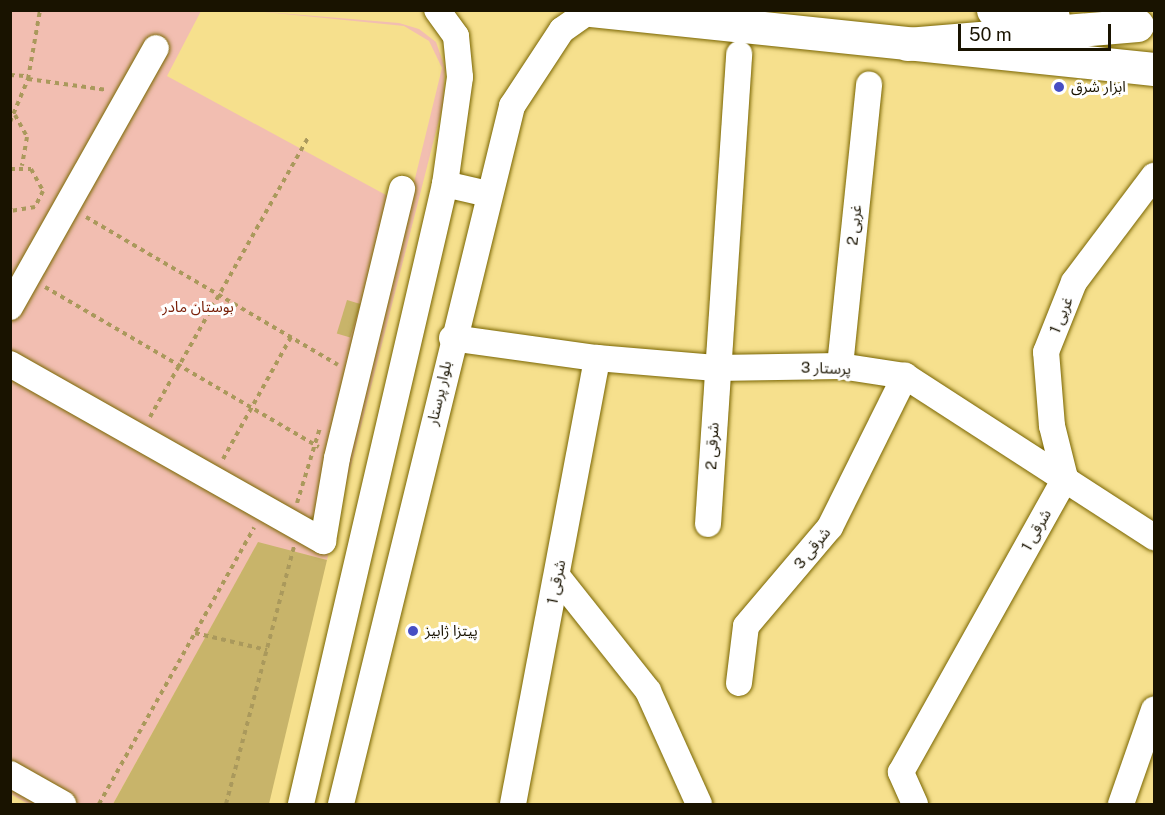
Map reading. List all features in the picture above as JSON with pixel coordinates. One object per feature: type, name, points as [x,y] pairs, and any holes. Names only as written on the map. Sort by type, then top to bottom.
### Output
[{"type":"main road","points":[[591,10],[1155,69]]},
{"type":"main road","points":[[993,10],[1146,26]]},
{"type":"main road","points":[[907,44],[1146,26]]},
{"type":"street","points":[[301,804],[446,184],[460,76],[456,36],[437,10]]},
{"type":"street","name":"بلوار پرستار","points":[[341,804],[452,338],[512,106],[535,64],[562,30],[591,10]]},
{"type":"street","points":[[10,307],[156,48]]},
{"type":"street","points":[[716,368],[739,54]]},
{"type":"street","name":"غربی 2","points":[[840,366],[869,84]]},
{"type":"street","name":"غربی 1","points":[[1065,478],[1052,426],[1046,352],[1074,282],[1155,176]]},
{"type":"street","points":[[446,184],[488,194]]},
{"type":"street","points":[[10,364],[267,506],[299,529],[323,541],[337,458],[402,189]]},
{"type":"street","name":"پرستار 3","points":[[452,338],[597,358],[716,368],[840,366],[904,376],[1152,531]]},
{"type":"street","name":"شرقی 1","points":[[513,804],[597,358]]},
{"type":"street","name":"شرقی 2","points":[[708,524],[716,368]]},
{"type":"street","name":"شرقی 3","points":[[739,683],[746,626],[830,527],[904,376]]},
{"type":"street","name":"شرقی 1","points":[[915,804],[901,772],[1065,478]]},
{"type":"street","points":[[557,576],[648,691],[699,804]]},
{"type":"street","points":[[1121,804],[1149,743],[1155,710]]},
{"type":"street","points":[[10,774],[63,804]]},
{"type":"path","points":[[10,122],[26,78],[40,10]]},
{"type":"path","points":[[10,75],[131,93]]},
{"type":"path","points":[[14,114],[27,137],[22,166]]},
{"type":"path","points":[[139,437],[309,136]]},
{"type":"path","points":[[10,169],[22,166],[38,174],[43,191],[35,207],[10,211]]},
{"type":"path","points":[[67,206],[357,376]]},
{"type":"path","points":[[28,277],[337,458]]},
{"type":"path","points":[[213,478],[291,337]]},
{"type":"path","points":[[99,804],[267,506]]},
{"type":"path","points":[[226,804],[299,529]]},
{"type":"path","points":[[195,633],[267,650]]},
{"type":"green space","name":"بوستان مادر","points":[[11,11],[201,11],[167,76],[408,207],[442,68],[429,41],[404,26],[255,11],[399,23],[419,29],[436,42],[445,68],[443,104],[327,560],[258,543],[113,804],[28,804],[11,794]]},
{"type":"building","points":[[347,300],[360,304],[350,338],[337,333]]},
{"type":"building","points":[[258,542],[327,560],[269,804],[113,804]]},
{"type":"place","name":"ابزار شرق","points":[[1059,87]]},
{"type":"place","name":"پیتزا ژابیز","points":[[413,631]]}]
